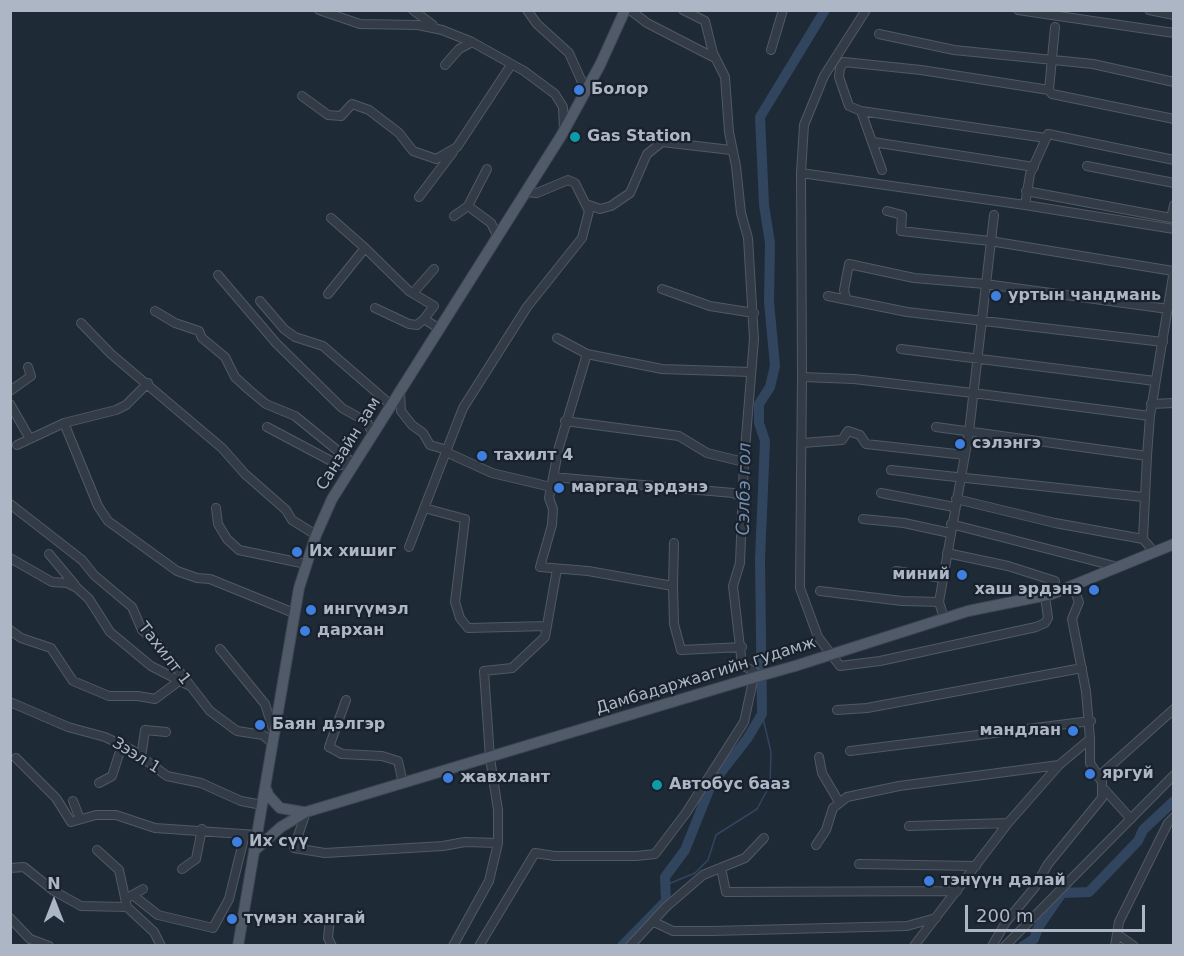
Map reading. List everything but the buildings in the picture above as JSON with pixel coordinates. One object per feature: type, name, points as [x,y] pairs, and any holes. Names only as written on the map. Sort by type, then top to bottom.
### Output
[{"type":"main road","name":"Санзайн зам","points":[[238,945],[294,613],[316,535],[332,499],[564,130],[625,10]]},
{"type":"main road","name":"Дамбадаржаагийн гудамж","points":[[255,850],[281,827],[306,812],[795,666],[944,618],[1045,596],[1073,587],[1173,544]]},
{"type":"main road","points":[[265,787],[269,796],[280,808],[306,812]]},
{"type":"street","points":[[319,10],[360,24],[418,25],[442,30]]},
{"type":"street","points":[[413,10],[420,18],[472,42],[511,64],[555,94],[562,107],[564,130]]},
{"type":"street","points":[[527,10],[537,24],[569,52],[586,90]]},
{"type":"street","points":[[630,10],[647,22],[716,59]]},
{"type":"street","points":[[479,945],[535,853],[624,856],[656,854],[686,813],[744,722],[755,672],[742,665],[742,647],[733,586],[740,563],[754,313],[748,238],[741,213],[736,165],[731,150],[725,77],[716,59],[705,21],[683,10]]},
{"type":"street","points":[[771,50],[783,10]]},
{"type":"street","points":[[866,10],[813,99],[804,125],[801,173],[800,588],[818,638],[843,668],[1036,627],[1045,623],[1048,618],[1045,596]]},
{"type":"street","points":[[1018,10],[1081,15],[1173,33]]},
{"type":"street","points":[[1149,10],[1173,15]]},
{"type":"street","points":[[1049,90],[1055,27]]},
{"type":"street","points":[[879,34],[954,50],[1093,64],[1173,82]]},
{"type":"street","points":[[445,65],[459,49],[472,42]]},
{"type":"street","points":[[1046,138],[861,111],[849,106],[839,76],[840,68],[844,62],[921,70],[1049,90],[1052,94],[1173,119]]},
{"type":"street","points":[[419,197],[457,147],[511,64]]},
{"type":"street","points":[[303,96],[328,115],[341,116],[352,104],[369,110],[391,126],[413,151],[426,157],[436,159],[457,147]]},
{"type":"street","points":[[861,111],[882,170]]},
{"type":"street","points":[[1025,205],[1026,191],[1048,134],[1173,160]]},
{"type":"street","points":[[586,204],[600,208],[611,206],[630,193],[647,154],[662,142],[731,150]]},
{"type":"street","points":[[873,142],[1034,167]]},
{"type":"street","points":[[1087,166],[1173,183]]},
{"type":"street","points":[[454,216],[468,206],[487,169]]},
{"type":"street","points":[[801,173],[1173,229]]},
{"type":"street","points":[[409,547],[463,408],[479,379],[527,307],[582,238],[589,210],[575,183],[568,180],[537,193],[525,192]]},
{"type":"street","points":[[1026,191],[1171,218],[1173,205]]},
{"type":"street","points":[[468,206],[491,223],[497,235]]},
{"type":"street","points":[[887,210],[903,215],[901,231],[990,241],[1173,271],[1151,404],[1143,497],[1143,539]]},
{"type":"street","points":[[944,618],[939,602],[969,432],[994,215]]},
{"type":"street","points":[[331,218],[413,293],[434,306],[417,324],[409,324],[375,308]]},
{"type":"street","points":[[328,294],[365,248]]},
{"type":"street","points":[[846,298],[844,290],[849,264],[914,278],[985,284],[1168,309]]},
{"type":"street","points":[[413,293],[434,269]]},
{"type":"street","points":[[218,275],[276,343],[342,408],[367,422],[373,434]]},
{"type":"street","points":[[662,290],[710,306],[754,313]]},
{"type":"street","points":[[828,296],[907,312],[1163,342]]},
{"type":"street","points":[[260,301],[287,331],[295,337],[322,346],[391,405]]},
{"type":"street","points":[[155,311],[174,323],[199,332],[202,338],[225,357],[235,377],[248,389],[266,404],[295,416],[354,465]]},
{"type":"street","points":[[424,319],[438,328]]},
{"type":"street","points":[[81,323],[111,354],[148,383],[193,426],[222,448],[244,474],[285,510],[292,520],[316,535]]},
{"type":"street","points":[[276,343],[287,331]]},
{"type":"street","points":[[558,338],[587,354],[662,369],[751,372]]},
{"type":"street","points":[[901,349],[1155,381]]},
{"type":"street","points":[[587,354],[565,422],[549,498],[553,509],[552,525],[540,567],[673,585]]},
{"type":"street","points":[[10,391],[31,376],[28,367]]},
{"type":"street","points":[[802,376],[854,379],[1150,416]]},
{"type":"street","points":[[17,445],[64,423],[116,410],[126,405],[148,383]]},
{"type":"street","points":[[400,390],[401,411],[412,425],[423,433],[430,445],[492,472],[552,482],[733,493],[742,497]]},
{"type":"street","points":[[10,404],[30,439]]},
{"type":"street","points":[[1151,404],[1173,404]]},
{"type":"street","points":[[565,422],[679,436],[706,453],[744,462]]},
{"type":"street","points":[[64,423],[98,506],[108,521],[177,571],[197,578],[210,579],[294,613]]},
{"type":"street","points":[[267,427],[333,462],[340,465],[354,465]]},
{"type":"street","points":[[936,427],[1147,456]]},
{"type":"street","points":[[801,443],[842,440],[848,431],[860,435],[866,444],[965,455]]},
{"type":"street","points":[[891,470],[1143,497]]},
{"type":"street","points":[[882,493],[955,503],[1143,539],[1154,552]]},
{"type":"street","name":"Тахилт 1","points":[[10,504],[82,560],[94,575],[132,607],[142,630],[158,644],[210,711],[237,731],[273,738]]},
{"type":"street","points":[[216,508],[218,524],[227,539],[239,550],[306,564]]},
{"type":"street","points":[[424,508],[465,519],[455,602],[460,618],[468,628],[547,626]]},
{"type":"street","points":[[863,519],[951,528],[1118,567]]},
{"type":"street","points":[[674,543],[674,624],[681,650],[742,647]]},
{"type":"street","points":[[946,553],[1008,566],[1055,581]]},
{"type":"street","points":[[49,554],[89,599],[110,632],[151,666],[189,685]]},
{"type":"street","points":[[10,558],[52,582],[67,583],[77,588]]},
{"type":"street","points":[[453,945],[489,881],[498,843],[497,801],[490,758],[484,671],[512,668],[545,637],[557,569]]},
{"type":"street","points":[[896,572],[942,578]]},
{"type":"street","points":[[1073,587],[1079,602],[1072,619],[1091,721],[1090,763],[1104,789],[1131,819]]},
{"type":"street","points":[[820,591],[902,601],[939,602]]},
{"type":"street","points":[[10,630],[21,638],[51,648],[73,681],[109,696],[138,696],[155,699],[179,681]]},
{"type":"street","points":[[220,649],[265,704],[273,738]]},
{"type":"street","points":[[837,710],[867,708],[1082,668]]},
{"type":"street","points":[[346,700],[329,747],[342,754],[382,756],[398,761],[403,783]]},
{"type":"street","name":"Зээл 1","points":[[10,702],[46,718],[105,737],[122,745],[167,776],[201,783],[241,801],[262,805]]},
{"type":"street","points":[[1098,777],[1173,709]]},
{"type":"street","points":[[850,751],[1091,721]]},
{"type":"street","points":[[141,758],[145,730],[166,732]]},
{"type":"street","points":[[914,945],[1008,823],[1059,765],[1090,739]]},
{"type":"street","points":[[99,783],[112,776],[122,745]]},
{"type":"street","points":[[819,757],[822,773],[839,802]]},
{"type":"street","points":[[16,758],[56,798],[71,822],[116,815],[155,828],[202,829],[257,835]]},
{"type":"street","points":[[816,845],[833,808],[847,796],[899,786],[1059,765]]},
{"type":"street","points":[[1005,945],[1173,775]]},
{"type":"street","points":[[987,945],[1102,798],[1104,789]]},
{"type":"street","points":[[73,801],[80,819]]},
{"type":"street","points":[[306,812],[294,848],[325,852],[443,846],[465,842],[498,843]]},
{"type":"street","points":[[1115,945],[1119,922],[1173,817]]},
{"type":"street","points":[[909,826],[1008,823]]},
{"type":"street","points":[[182,869],[196,859],[202,829]]},
{"type":"street","points":[[97,850],[119,870],[130,897],[158,915],[213,928],[229,899],[245,834]]},
{"type":"street","points":[[630,945],[666,907],[703,875],[745,858],[764,838]]},
{"type":"street","points":[[859,864],[976,866]]},
{"type":"street","points":[[10,868],[24,867],[54,891],[81,906],[127,908],[154,932],[161,945]]},
{"type":"street","points":[[721,868],[726,892],[957,891]]},
{"type":"street","points":[[127,908],[130,897],[143,889]]},
{"type":"street","points":[[10,918],[30,939],[49,945]]},
{"type":"street","points":[[330,918],[328,938],[332,945]]},
{"type":"street","points":[[654,922],[673,931],[712,931],[907,926],[936,918]]},
{"type":"street","points":[[1117,933],[1134,945]]},
{"type":"street","points":[[992,945],[997,935]]},
{"type":"waterway","name":"Сэлбэ гол","points":[[622,946],[666,901],[665,877],[685,850],[711,785],[747,739],[762,714],[760,559],[765,441],[759,423],[759,404],[770,387],[775,366],[769,302],[770,243],[764,205],[760,117],[825,10]]},
{"type":"waterway","points":[[666,885],[695,873],[708,860],[716,835],[757,809],[770,785],[771,752],[762,714]]},
{"type":"waterway","points":[[1023,946],[1034,939],[1038,928],[1062,893],[1089,892],[1138,841],[1143,830],[1174,801]]},
{"type":"place","name":"Болор","points":[[579,90]]},
{"type":"place","name":"Gas Station","points":[[575,137]]},
{"type":"place","name":"уртын чандмань","points":[[996,296]]},
{"type":"place","name":"сэлэнгэ","points":[[960,444]]},
{"type":"place","name":"тахилт 4","points":[[482,456]]},
{"type":"place","name":"маргад эрдэнэ","points":[[559,488]]},
{"type":"place","name":"Их хишиг","points":[[297,552]]},
{"type":"place","name":"миний","points":[[962,575]]},
{"type":"place","name":"хаш эрдэнэ","points":[[1094,590]]},
{"type":"place","name":"ингүүмэл","points":[[311,610]]},
{"type":"place","name":"дархан","points":[[305,631]]},
{"type":"place","name":"Баян дэлгэр","points":[[260,725]]},
{"type":"place","name":"мандлан","points":[[1073,731]]},
{"type":"place","name":"яргуй","points":[[1090,774]]},
{"type":"place","name":"жавхлант","points":[[448,778]]},
{"type":"place","name":"Автобус бааз","points":[[657,785]]},
{"type":"place","name":"Их сүү","points":[[237,842]]},
{"type":"place","name":"тэнүүн далай","points":[[929,881]]},
{"type":"place","name":"түмэн хангай","points":[[232,919]]}]
